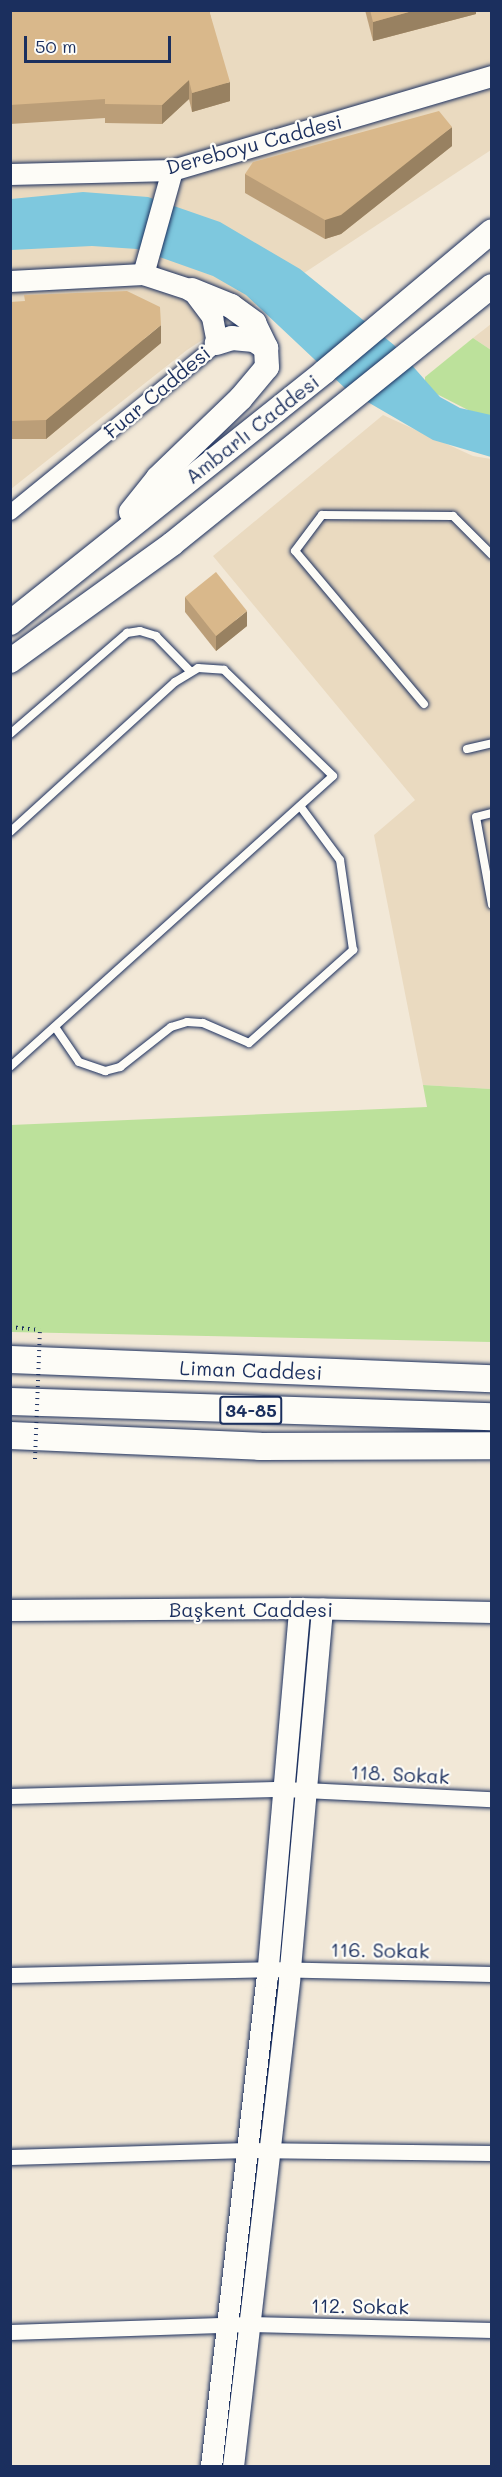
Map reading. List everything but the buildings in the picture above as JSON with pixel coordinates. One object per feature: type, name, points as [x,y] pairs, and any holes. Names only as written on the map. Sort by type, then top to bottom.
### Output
[{"type":"highway","name":"Liman Caddesi","points":[[10,1359],[285,1372],[492,1378]]},
{"type":"highway","points":[[285,1372],[492,1362]]},
{"type":"highway","name":"Liman Caddesi","points":[[10,1401],[492,1416]]},
{"type":"highway","points":[[10,1436],[259,1446],[492,1445]]},
{"type":"main road","name":"Ambarlı Caddesi","points":[[10,623],[324,372],[492,231]]},
{"type":"main road","name":"Ambarlı Caddesi","points":[[10,661],[172,544],[492,286]]},
{"type":"main road","points":[[104,546],[159,478],[267,367],[266,348],[254,323],[231,306],[192,290]]},
{"type":"main road","points":[[217,343],[245,337],[266,348]]},
{"type":"street","name":"Dereboyu Caddesi","points":[[10,174],[172,170],[492,76]]},
{"type":"street","points":[[144,268],[172,170]]},
{"type":"street","points":[[10,281],[144,268],[192,290]]},
{"type":"street","name":"Fuar Caddesi","points":[[10,512],[217,343],[212,317],[192,290]]},
{"type":"street","points":[[211,2466],[267,1969],[299,1608]]},
{"type":"street","points":[[233,2466],[290,1970],[308,1791],[322,1608]]},
{"type":"street","name":"Başkent Caddesi","points":[[10,1610],[322,1608],[492,1612]]},
{"type":"street","name":"118. Sokak","points":[[10,1796],[284,1789],[492,1799]]},
{"type":"street","name":"116. Sokak","points":[[10,1975],[267,1969],[492,1974]]},
{"type":"street","points":[[10,2157],[247,2150],[492,2153]]},
{"type":"street","name":"112. Sokak","points":[[10,2332],[250,2324],[492,2330]]},
{"type":"lane","points":[[424,704],[295,551],[322,515],[453,516],[492,555]]},
{"type":"lane","points":[[10,734],[127,633],[140,631],[156,636],[190,671]]},
{"type":"lane","points":[[10,832],[190,671],[206,667],[224,670],[333,776],[10,1067]]},
{"type":"lane","points":[[467,749],[492,743]]},
{"type":"lane","points":[[55,1027],[79,1062],[96,1070],[113,1070],[171,1027],[187,1022],[203,1023],[249,1043],[353,950],[340,860],[300,806]]},
{"type":"lane","points":[[492,813],[476,817],[492,905]]},
{"type":"path","points":[[10,1328],[40,1330],[35,1459]]},
{"type":"shaded area","points":[[11,11],[491,11],[491,150],[187,350],[11,489]]},
{"type":"shaded area","points":[[491,324],[491,350],[473,338]]},
{"type":"shaded area","points":[[383,415],[473,456],[491,459],[491,1089],[423,1085],[374,835],[415,800],[213,556]]},
{"type":"green space","points":[[473,338],[491,350],[491,416],[470,411],[425,388],[425,377]]},
{"type":"green space","points":[[423,1085],[491,1089],[491,1342],[11,1332],[11,1125],[427,1107]]},
{"type":"water","points":[[83,192],[148,197],[220,222],[300,269],[394,345],[440,397],[460,408],[491,415],[491,457],[433,440],[347,390],[246,295],[213,276],[137,249],[92,246],[11,250],[11,199]]}]
